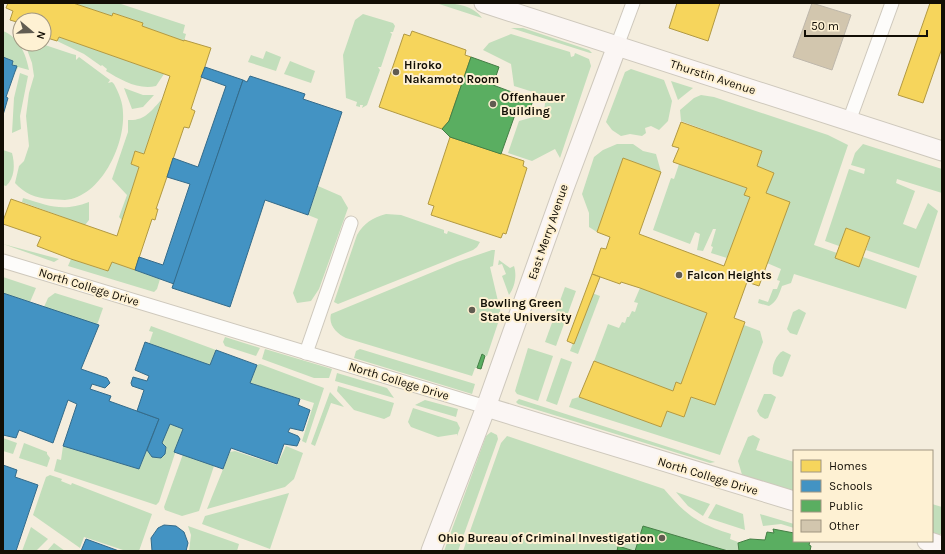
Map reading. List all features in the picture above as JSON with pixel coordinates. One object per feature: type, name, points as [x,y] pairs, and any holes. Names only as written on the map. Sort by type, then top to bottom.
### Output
[{"type":"street","name":"Thurstin Avenue","points":[[484,3],[942,151]]},
{"type":"street","name":"East Merry Avenue","points":[[431,551],[486,407],[564,188],[633,3]]},
{"type":"street","points":[[849,120],[892,3]]},
{"type":"street","points":[[306,353],[351,223]]},
{"type":"street","name":"North College Drive","points":[[3,261],[793,501]]},
{"type":"street","points":[[930,542],[942,546]]},
{"type":"green space","points":[[73,3],[118,3],[185,25],[183,33],[186,34],[184,41],[142,26],[143,23],[114,13],[112,16]]},
{"type":"green space","points":[[436,3],[461,5],[478,13],[482,18]]},
{"type":"green space","points":[[363,14],[393,23],[395,26],[393,32],[390,32],[392,34],[381,67],[378,67],[380,70],[367,105],[362,108],[363,105],[360,105],[360,107],[356,106],[357,102],[346,98],[343,55],[355,20]]},
{"type":"green space","points":[[511,28],[523,28],[589,50],[592,53],[590,53]]},
{"type":"green space","points":[[3,31],[12,36],[12,52],[24,52],[29,70],[18,67],[16,72],[17,66],[12,65],[13,61],[3,57]]},
{"type":"green space","points":[[511,34],[570,52],[571,57],[574,56],[575,53],[589,59],[591,66],[560,158],[555,149],[532,161],[508,153],[519,121],[537,116],[544,111],[546,96],[514,86],[511,64],[483,50],[489,43]]},
{"type":"green space","points":[[59,37],[164,74],[156,86],[143,87],[130,83],[106,71],[107,69],[102,65],[101,66],[84,54],[57,41]]},
{"type":"green space","points":[[52,47],[76,55],[76,60],[79,57],[110,80],[108,83],[112,82],[118,91],[123,109],[123,126],[115,154],[100,180],[90,190],[78,197],[65,200],[39,197],[22,190],[15,183],[19,166],[24,161],[29,146],[26,116],[29,93],[34,76],[32,63],[28,52],[52,52]]},
{"type":"green space","points":[[266,51],[281,57],[276,71],[248,62],[251,55],[263,59]]},
{"type":"green space","points":[[290,61],[315,71],[311,83],[284,74]]},
{"type":"green space","points":[[631,69],[664,80],[672,101],[668,121],[659,130],[651,126],[645,128],[646,133],[642,136],[630,134],[621,136],[612,130],[606,122],[625,72]]},
{"type":"green space","points":[[20,73],[28,76],[20,116],[21,129],[12,133],[14,98]]},
{"type":"green space","points":[[671,81],[693,88],[678,100]]},
{"type":"green space","points":[[124,88],[143,95],[154,95],[143,107],[132,109]]},
{"type":"green space","points":[[701,95],[714,97],[828,135],[848,145],[814,245],[837,253],[835,258],[859,267],[863,257],[917,276],[906,309],[794,274],[791,283],[782,286],[777,298],[772,304],[769,306],[758,303],[759,299],[768,302],[773,289],[777,289],[780,281],[777,280],[781,269],[767,263],[766,193],[774,173],[757,166],[762,151],[681,121],[680,110],[694,98]]},
{"type":"green space","points":[[162,99],[144,154],[135,151],[131,164],[139,167],[122,220],[119,217],[127,195],[112,179],[128,132],[128,120],[143,117]]},
{"type":"green space","points":[[617,144],[633,144],[643,151],[656,154],[661,172],[623,158],[597,232],[589,227],[589,213],[582,194],[594,157],[603,150]]},
{"type":"green space","points":[[863,144],[942,169],[942,193],[897,179],[896,183],[915,191],[903,224],[916,229],[928,203],[938,211],[919,268],[866,250],[870,237],[847,228],[839,246],[825,241],[849,169],[864,174],[865,169],[851,165],[855,153]]},
{"type":"green space","points":[[3,150],[12,153],[14,162],[13,175],[6,186],[3,185]]},
{"type":"green space","points":[[679,164],[747,188],[744,195],[750,197],[727,258],[711,253],[713,247],[711,246],[716,229],[713,229],[703,251],[697,250],[700,234],[695,232],[690,244],[653,230],[671,178],[674,179]]},
{"type":"green space","points":[[318,186],[341,196],[348,208],[319,289],[311,301],[297,303],[293,293],[318,219],[308,215]]},
{"type":"green space","points":[[23,198],[56,207],[71,207],[89,202],[89,220],[85,225],[22,202]]},
{"type":"green space","points":[[386,214],[401,215],[444,230],[444,233],[447,234],[448,231],[480,242],[473,250],[338,304],[334,302],[357,235],[369,222]]},
{"type":"green space","points":[[3,244],[59,259],[54,262]]},
{"type":"green space","points":[[495,250],[493,266],[490,267],[501,314],[487,356],[482,355],[472,376],[346,338],[339,334],[332,325],[330,318],[331,314],[457,262]]},
{"type":"green space","points":[[71,259],[107,271],[112,262],[160,279],[157,289],[154,292],[68,266]]},
{"type":"green space","points":[[499,260],[510,268],[514,266],[515,281],[509,295],[502,276],[506,274],[502,264],[498,265]]},
{"type":"green space","points":[[3,277],[36,288],[30,302],[3,293]]},
{"type":"green space","points":[[565,287],[576,291],[556,346],[545,342]]},
{"type":"green space","points":[[640,288],[707,313],[681,384],[676,382],[673,391],[594,361],[608,324],[619,328],[622,322],[625,323],[627,317],[629,317],[632,311],[635,312],[638,303],[634,302]]},
{"type":"green space","points":[[55,293],[103,308],[97,325],[44,307],[48,298]]},
{"type":"green space","points":[[592,293],[600,296],[578,354],[570,351]]},
{"type":"green space","points":[[799,309],[806,313],[797,335],[790,333],[787,329],[793,312]]},
{"type":"green space","points":[[744,325],[760,331],[763,342],[720,455],[569,407],[572,399],[579,397],[661,427],[667,411],[684,417],[691,397],[715,405]]},
{"type":"green space","points":[[151,326],[216,350],[210,365],[149,344],[153,332],[149,331]]},
{"type":"green space","points":[[225,337],[260,348],[256,356],[225,346],[223,342]]},
{"type":"green space","points":[[528,348],[553,356],[538,401],[517,394],[515,391]]},
{"type":"green space","points":[[265,349],[332,369],[329,378],[314,378],[262,359]]},
{"type":"green space","points":[[360,349],[475,384],[472,394],[354,358],[356,351]]},
{"type":"green space","points":[[783,351],[791,355],[783,376],[781,377],[773,374],[773,368],[776,358]]},
{"type":"green space","points":[[561,358],[572,362],[557,405],[546,401]]},
{"type":"green space","points":[[260,364],[324,388],[306,443],[302,441],[314,403],[250,383],[257,365]]},
{"type":"green space","points":[[337,373],[387,388],[394,398],[335,381]]},
{"type":"green space","points":[[338,386],[394,403],[390,416],[384,419],[354,410],[337,391]]},
{"type":"green space","points":[[330,392],[344,407],[331,403],[315,446],[311,444]]},
{"type":"green space","points":[[764,394],[771,394],[776,397],[768,418],[765,419],[760,416],[757,411]]},
{"type":"green space","points":[[519,399],[715,462],[710,463],[518,404],[516,402]]},
{"type":"green space","points":[[425,400],[458,409],[456,417],[415,405]]},
{"type":"green space","points":[[413,408],[457,422],[460,428],[457,436],[457,434],[438,437],[411,427],[408,422]]},
{"type":"green space","points":[[163,410],[183,429],[159,502],[156,505],[54,471],[57,459],[61,460],[63,446],[139,469]]},
{"type":"green space","points":[[491,432],[497,435],[498,439],[458,551],[444,551],[486,436]]},
{"type":"green space","points":[[753,435],[760,439],[756,450],[793,462],[793,494],[743,478],[738,461],[748,437]]},
{"type":"green space","points":[[507,436],[664,489],[679,506],[693,518],[731,534],[730,539],[738,542],[739,551],[728,551],[643,526],[635,551],[618,546],[617,551],[463,551],[501,443]]},
{"type":"green space","points":[[3,438],[17,443],[13,454],[3,451]]},
{"type":"green space","points":[[24,443],[47,452],[50,458],[47,467],[19,458]]},
{"type":"green space","points":[[286,446],[303,453],[294,479],[285,487],[207,509],[230,452],[235,451],[277,465]]},
{"type":"green space","points":[[183,454],[214,466],[199,511],[182,516],[165,510],[164,507]]},
{"type":"green space","points":[[50,475],[62,479],[61,481],[71,485],[72,483],[152,514],[139,551],[126,551],[84,537],[80,548],[33,515],[46,477]]},
{"type":"green space","points":[[676,492],[710,504],[703,516],[688,506]]},
{"type":"green space","points":[[289,493],[270,549],[202,524],[205,516]]},
{"type":"green space","points":[[716,504],[743,514],[745,530],[708,518]]},
{"type":"green space","points":[[933,504],[942,507],[942,533],[938,536],[933,535]]},
{"type":"green space","points":[[760,514],[793,524],[793,528],[781,524],[763,526]]},
{"type":"green space","points":[[188,526],[239,544],[237,551],[189,551],[191,535]]},
{"type":"green space","points":[[31,527],[48,539],[36,551],[22,551]]},
{"type":"green space","points":[[54,543],[65,551],[47,551]]},
{"type":"building: Homes","points":[[8,3],[73,3],[112,16],[113,13],[143,23],[142,26],[184,41],[211,48],[191,109],[195,111],[189,128],[184,127],[156,209],[158,209],[155,220],[152,219],[135,270],[112,262],[108,271],[71,259],[37,246],[41,237],[3,224],[3,221],[11,199],[117,236],[139,167],[131,164],[135,151],[144,154],[170,76],[59,37],[57,41],[52,39],[52,12],[13,12],[6,8]]},
{"type":"building: Homes","points":[[677,3],[720,3],[708,41],[669,28]]},
{"type":"building: Homes","points":[[930,3],[942,3],[942,48],[923,103],[898,95]]},
{"type":"building: Homes","points":[[412,31],[466,50],[465,55],[471,57],[449,121],[442,129],[379,107],[404,34],[410,36]]},
{"type":"building: Homes","name":"Falcon Heights","points":[[681,122],[762,151],[757,166],[774,173],[766,193],[790,202],[759,286],[747,282],[734,318],[745,322],[715,405],[691,397],[684,417],[667,411],[661,427],[579,397],[594,361],[673,391],[676,382],[681,384],[707,313],[640,288],[621,282],[620,284],[592,274],[601,248],[606,249],[610,237],[597,232],[623,158],[661,172],[639,234],[724,266],[750,197],[744,195],[747,188],[673,162],[679,148],[672,146]]},
{"type":"building: Homes","points":[[450,137],[524,161],[523,166],[527,168],[506,234],[503,233],[501,238],[431,215],[434,206],[428,204]]},
{"type":"building: Homes","points":[[846,228],[870,237],[859,267],[835,258]]},
{"type":"building: Homes","points":[[592,274],[600,277],[574,344],[567,341]]},
{"type":"building: Schools","points":[[3,57],[13,61],[12,65],[17,66],[6,97],[8,98],[3,115]]},
{"type":"building: Schools","points":[[205,67],[243,80],[174,284],[135,270],[139,257],[163,265],[190,184],[167,177],[173,158],[198,167],[226,86],[201,77]]},
{"type":"building: Schools","points":[[250,76],[305,94],[303,99],[342,112],[308,215],[265,200],[230,307],[172,288],[243,80],[247,82]]},
{"type":"building: Schools","points":[[3,293],[99,325],[81,369],[107,378],[110,383],[105,388],[92,384],[90,389],[111,396],[109,401],[159,419],[139,469],[63,446],[77,404],[68,400],[53,443],[19,430],[16,438],[3,435]]},
{"type":"building: Schools","points":[[145,342],[210,365],[216,350],[257,365],[250,383],[300,399],[298,405],[310,410],[303,431],[290,428],[288,432],[298,436],[300,439],[297,446],[284,444],[277,464],[231,448],[223,469],[174,452],[183,429],[170,424],[162,443],[166,447],[165,454],[161,458],[152,457],[147,450],[159,419],[137,411],[144,390],[132,386],[131,383],[133,377],[147,381],[149,376],[135,370]]},
{"type":"building: Schools","points":[[3,465],[17,470],[15,477],[38,485],[16,551],[3,551]]},
{"type":"building: Schools","points":[[164,525],[176,526],[184,532],[188,543],[186,551],[152,551],[151,538],[158,528]]},
{"type":"building: Schools","points":[[86,539],[119,551],[81,551]]},
{"type":"building: Public","name":"Offenhauer Building","points":[[471,57],[499,67],[493,85],[533,100],[529,113],[517,109],[501,154],[450,137],[442,129],[449,121]]},
{"type":"building: Public","points":[[482,354],[485,356],[481,369],[477,368]]},
{"type":"building: Public","name":"Ohio Bureau of Criminal Investigation","points":[[643,526],[728,551],[635,551]]},
{"type":"building: Public","points":[[773,529],[793,533],[793,542],[810,542],[810,551],[739,551],[738,543],[750,539],[765,540],[767,532],[774,533]]},
{"type":"building: Public","name":"Ohio Bureau of Criminal Investigation","points":[[618,546],[634,551],[617,551]]},
{"type":"building: Other","points":[[812,3],[851,15],[832,70],[793,57]]},
{"type":"place","name":"Hiroko Nakamoto Room","points":[[396,72]]},
{"type":"place","name":"Offenhauer Building","points":[[493,104]]},
{"type":"place","name":"Falcon Heights","points":[[679,275]]},
{"type":"place","name":"Bowling Green State University","points":[[472,310]]},
{"type":"place","name":"Ohio Bureau of Criminal Investigation","points":[[662,538]]}]
